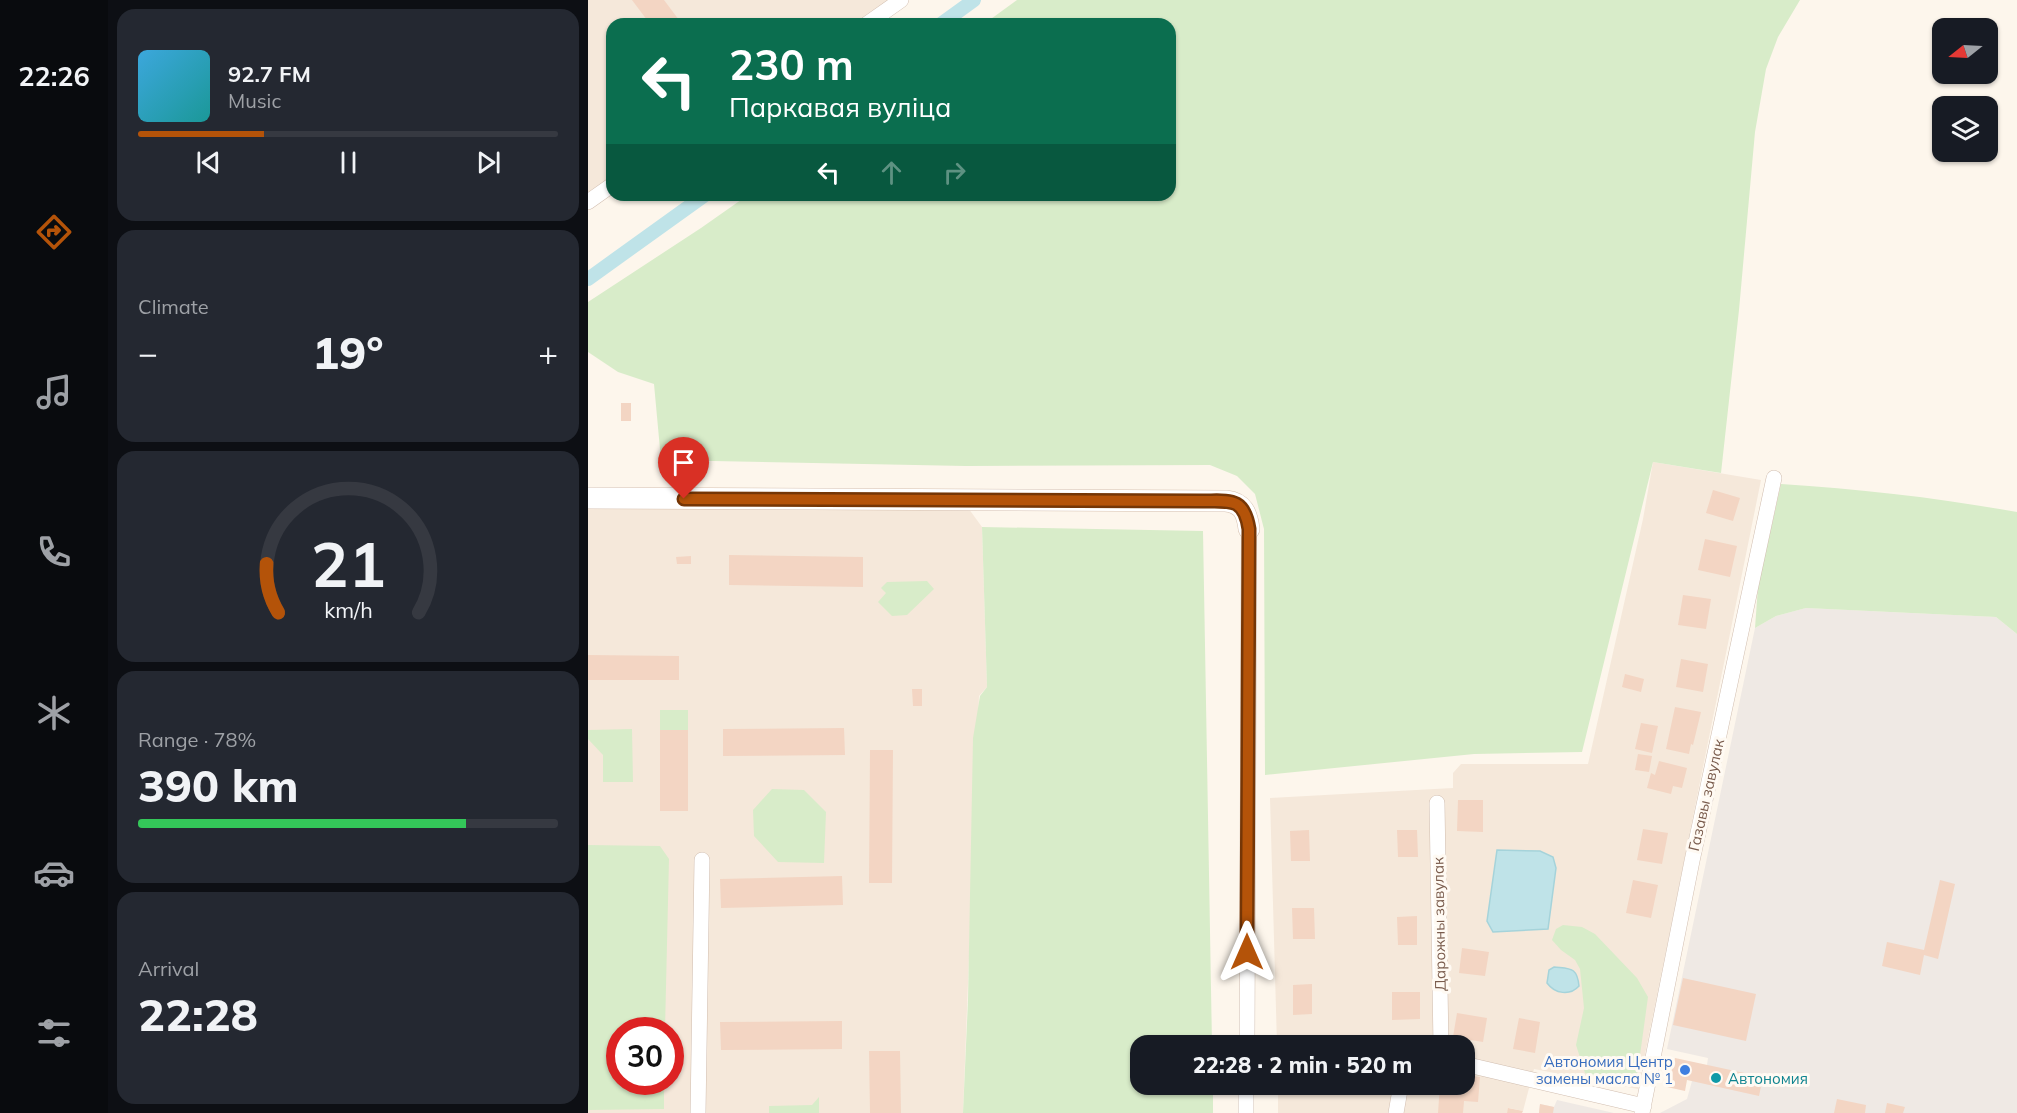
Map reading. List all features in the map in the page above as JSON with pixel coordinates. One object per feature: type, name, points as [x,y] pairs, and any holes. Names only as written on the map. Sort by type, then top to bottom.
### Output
[{"type":"street","points":[[876,18],[901,0]]},
{"type":"street","points":[[588,202],[606,189]]},
{"type":"street","name":"Газавы завулак","points":[[1643,1109],[1692,861],[1774,478]]},
{"type":"street","points":[[588,498],[1226,501],[1239,504],[1244,510],[1249,529],[1246,1035]]},
{"type":"street","name":"Дарожны завулак","points":[[1437,803],[1441,1035]]},
{"type":"street","points":[[698,1113],[702,860]]},
{"type":"street","points":[[1475,1067],[1643,1109]]},
{"type":"street","points":[[1246,1095],[1246,1113]]},
{"type":"street","points":[[1396,1113],[1399,1095]]},
{"type":"shaded area","points":[[588,0],[890,0],[866,18],[606,18],[606,181],[588,194]]},
{"type":"shaded area","points":[[1653,462],[1761,480],[1638,1089],[1534,1069],[1523,1111],[1509,1108],[1507,1113],[1278,1113],[1278,1095],[1475,1095],[1475,1035],[1277,1035],[1270,798],[1453,788],[1453,773],[1461,764],[1588,764],[1643,519]]},
{"type":"shaded area","points":[[588,503],[966,505],[982,527],[987,687],[979,696],[963,1113],[588,1113]]},
{"type":"shaded area","points":[[1806,608],[1996,617],[2017,634],[2017,1113],[1660,1113],[1687,1099],[1692,1081],[1707,1065],[1708,1058],[1667,1049],[1755,628],[1776,616]]},
{"type":"shaded area","points":[[1557,1100],[1614,1113],[1539,1113],[1540,1104],[1554,1107]]},
{"type":"green space","points":[[1017,0],[1800,0],[1778,37],[1766,69],[1755,132],[1721,473],[1653,462],[1582,752],[1474,754],[1265,775],[1264,529],[1255,494],[1237,476],[1210,465],[966,466],[661,460],[654,384],[618,372],[588,352],[588,302],[739,201],[1176,201],[1176,18],[992,18]]},
{"type":"green space","points":[[1781,484],[1958,502],[2017,512],[2017,634],[1996,617],[1806,608],[1776,616],[1755,628],[1758,587]]},
{"type":"green space","points":[[982,527],[1203,531],[1212,1035],[1130,1035],[1130,1095],[1213,1095],[1213,1113],[963,1113],[968,1000],[973,738],[980,696],[987,687]]},
{"type":"green space","points":[[927,581],[934,589],[907,615],[892,616],[878,602],[886,593],[881,588],[887,582]]},
{"type":"green space","points":[[660,710],[688,710],[688,730],[660,730]]},
{"type":"green space","points":[[632,729],[633,782],[603,782],[603,755],[588,739],[588,730]]},
{"type":"green space","points":[[772,789],[804,790],[826,812],[824,863],[778,862],[754,836],[753,810]]},
{"type":"green space","points":[[588,845],[660,846],[669,859],[665,1017],[606,1017],[606,1095],[664,1095],[664,1109],[588,1110]]},
{"type":"green space","points":[[1563,925],[1582,927],[1595,934],[1637,978],[1648,997],[1637,1077],[1631,1080],[1611,1081],[1585,1073],[1576,1045],[1584,1008],[1580,969],[1575,960],[1552,940],[1556,929]]},
{"type":"green space","points":[[819,1097],[819,1113],[769,1113],[769,1106],[812,1105]]},
{"type":"water","points":[[1497,850],[1540,851],[1553,857],[1556,868],[1548,929],[1493,932],[1487,921]]},
{"type":"water","points":[[1554,967],[1575,972],[1579,986],[1567,992],[1550,987],[1547,983],[1549,970]]},
{"type":"building","points":[[632,0],[664,0],[678,18],[646,18]]},
{"type":"building","points":[[621,403],[631,403],[631,421],[621,421]]},
{"type":"building","points":[[1713,490],[1740,498],[1733,521],[1706,513]]},
{"type":"building","points":[[1705,539],[1737,546],[1730,577],[1698,570]]},
{"type":"building","points":[[729,555],[863,557],[863,587],[729,585]]},
{"type":"building","points":[[691,556],[691,564],[677,564],[676,557]]},
{"type":"building","points":[[1683,595],[1711,599],[1706,629],[1678,625]]},
{"type":"building","points":[[588,655],[679,656],[679,680],[588,680]]},
{"type":"building","points":[[1681,659],[1708,664],[1703,692],[1676,687]]},
{"type":"building","points":[[1625,674],[1644,679],[1641,692],[1622,687]]},
{"type":"building","points":[[912,689],[922,689],[922,706],[913,706]]},
{"type":"building","points":[[1675,707],[1701,712],[1689,754],[1666,749]]},
{"type":"building","points":[[1641,723],[1658,726],[1652,753],[1635,749]]},
{"type":"building","points":[[844,728],[845,755],[723,756],[723,729]]},
{"type":"building","points":[[660,730],[688,730],[688,811],[660,811]]},
{"type":"building","points":[[870,750],[893,750],[892,883],[869,883]]},
{"type":"building","points":[[1638,754],[1652,756],[1649,772],[1635,770]]},
{"type":"building","points":[[1659,761],[1687,768],[1682,788],[1673,786],[1671,794],[1647,788],[1651,773],[1655,775]]},
{"type":"building","points":[[1458,800],[1483,800],[1483,832],[1457,831]]},
{"type":"building","points":[[1643,829],[1668,833],[1662,864],[1637,860]]},
{"type":"building","points":[[1309,830],[1310,861],[1291,861],[1290,831]]},
{"type":"building","points":[[1397,830],[1417,830],[1418,857],[1398,857]]},
{"type":"building","points":[[842,876],[843,905],[721,908],[720,879]]},
{"type":"building","points":[[1633,880],[1658,885],[1651,918],[1626,913]]},
{"type":"building","points":[[1940,880],[1955,884],[1938,959],[1924,955],[1920,975],[1882,966],[1887,942],[1924,950]]},
{"type":"building","points":[[1292,908],[1314,908],[1315,939],[1293,939]]},
{"type":"building","points":[[1417,916],[1417,945],[1398,945],[1397,917]]},
{"type":"building","points":[[1462,948],[1489,952],[1485,976],[1459,973]]},
{"type":"building","points":[[1683,978],[1756,994],[1746,1041],[1673,1025]]},
{"type":"building","points":[[1312,984],[1312,1014],[1293,1015],[1293,985]]},
{"type":"building","points":[[1392,992],[1420,992],[1420,1019],[1392,1020]]},
{"type":"building","points":[[1457,1013],[1487,1018],[1483,1042],[1475,1041],[1475,1035],[1453,1035]]},
{"type":"building","points":[[1519,1018],[1540,1022],[1535,1053],[1513,1049]]},
{"type":"building","points":[[842,1021],[842,1049],[721,1050],[720,1022]]},
{"type":"building","points":[[869,1051],[900,1051],[901,1113],[870,1113]]},
{"type":"building","name":"Автономия","points":[[1675,1058],[1763,1077],[1759,1096],[1687,1080],[1685,1091],[1667,1087]]},
{"type":"building","points":[[1475,1076],[1480,1077],[1478,1102],[1464,1101],[1463,1113],[1438,1113],[1439,1095],[1475,1095]]},
{"type":"building","points":[[1837,1099],[1866,1105],[1865,1113],[1834,1113]]},
{"type":"building","points":[[1887,1103],[1905,1107],[1903,1113],[1885,1113]]},
{"type":"building","points":[[1540,1104],[1554,1107],[1553,1113],[1539,1113]]},
{"type":"building","points":[[1508,1108],[1523,1111],[1522,1113],[1507,1113]]},
{"type":"waterway","points":[[949,18],[974,0]]},
{"type":"waterway","points":[[588,279],[697,201]]},
{"type":"place","name":"Автономия Центр замены масла № 1","points":[[1685,1070]]},
{"type":"place","name":"Автономия","points":[[1716,1078]]},
{"type":"route","points":[[684,499],[1226,501],[1239,504],[1244,510],[1249,529],[1247,952]]}]
